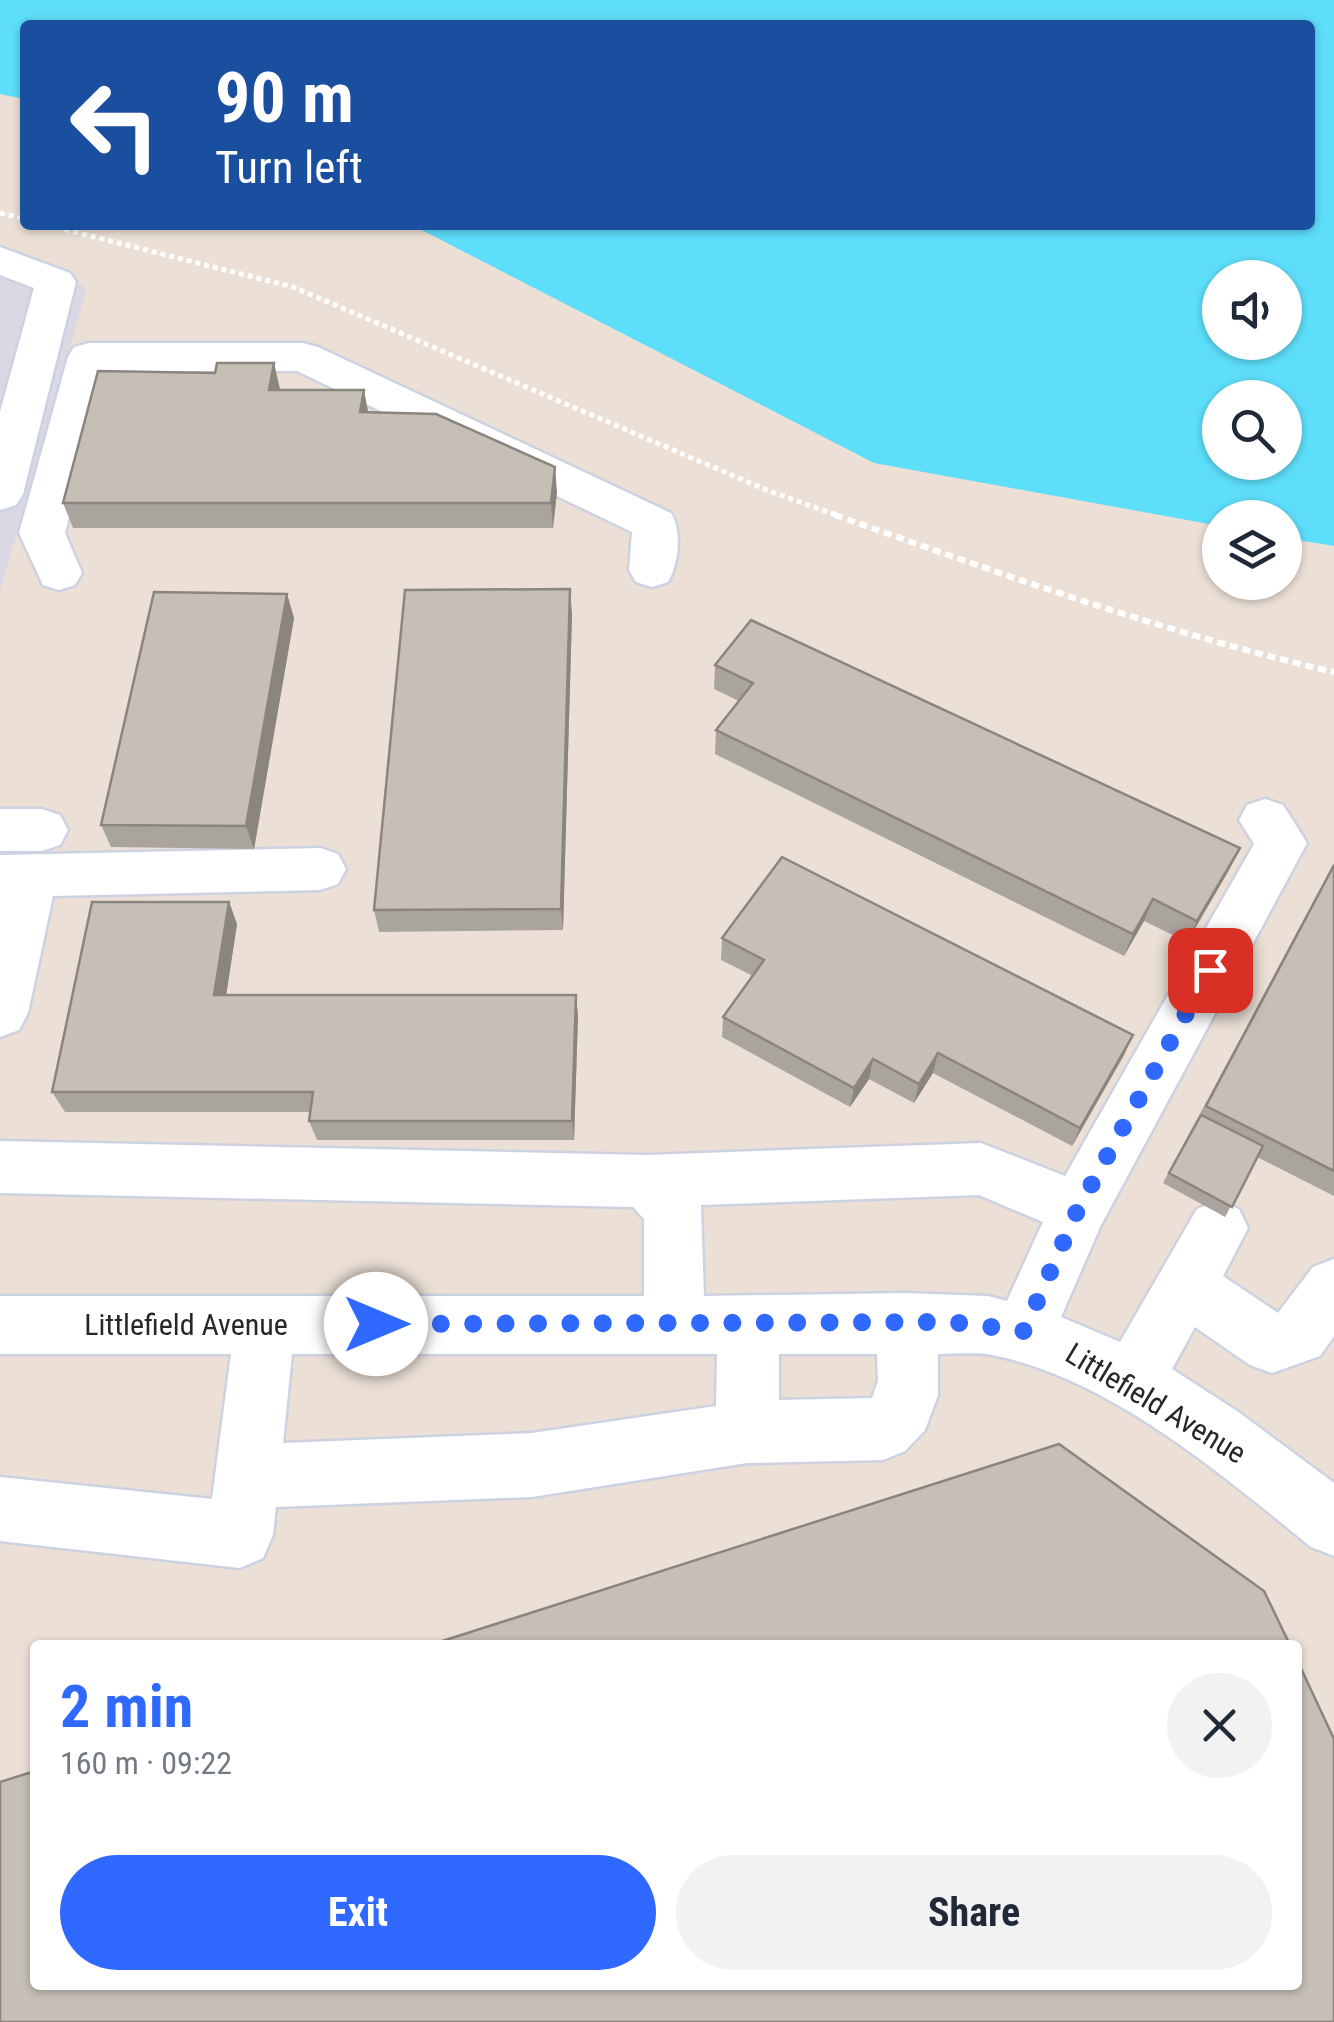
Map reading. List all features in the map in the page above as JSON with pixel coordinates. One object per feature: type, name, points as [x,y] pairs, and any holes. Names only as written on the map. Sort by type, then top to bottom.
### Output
[{"type":"street","points":[[0,260],[56,282],[0,494]]},
{"type":"street","points":[[59,574],[42,533],[89,357],[303,357],[655,524],[652,570]]},
{"type":"street","points":[[1024,1331],[1078,1209],[1280,843],[1265,820]]},
{"type":"street","points":[[0,1013],[18,853],[320,869]]},
{"type":"street","points":[[0,1167],[647,1181],[981,1168],[1078,1209]]},
{"type":"street","points":[[647,1181],[673,1209],[674,1323]]},
{"type":"street","points":[[1131,1382],[1218,1228]]},
{"type":"street","points":[[1186,1286],[1272,1344],[1298,1335],[1334,1288]]},
{"type":"street","points":[[246,1476],[532,1465],[747,1432],[883,1429],[899,1419],[910,1394],[904,1322]]},
{"type":"street","points":[[747,1432],[748,1323]]},
{"type":"street","points":[[0,1509],[240,1535],[265,1324]]},
{"type":"street","name":"Littlefield Avenue","points":[[0,1325],[988,1324],[1024,1331],[1059,1344],[1131,1382],[1240,1452],[1334,1524]]},
{"type":"path","points":[[67,230],[293,286],[769,491],[1029,584],[1334,672]]},
{"type":"shaded area","points":[[0,251],[87,288],[0,591]]},
{"type":"water","points":[[0,0],[1334,0],[1334,546],[1302,541],[1302,500],[1202,500],[1202,523],[874,463],[422,230],[1315,230],[1315,20],[20,20],[20,98],[0,94]]},
{"type":"building","points":[[217,363],[274,363],[269,390],[364,390],[360,412],[436,414],[555,467],[551,503],[63,503],[98,371],[215,373]]},
{"type":"building","points":[[570,589],[561,909],[374,910],[405,590]]},
{"type":"building","points":[[154,592],[287,594],[246,826],[101,825]]},
{"type":"building","points":[[751,620],[1240,848],[1197,921],[1153,899],[1133,934],[716,730],[753,683],[715,665]]},
{"type":"building","points":[[782,857],[1133,1035],[1080,1128],[938,1053],[919,1084],[873,1059],[854,1088],[723,1017],[764,960],[722,938]]},
{"type":"building","points":[[1334,865],[1334,1171],[1206,1106]]},
{"type":"building","points":[[92,902],[229,902],[214,995],[576,995],[572,1121],[309,1121],[313,1092],[52,1092]]},
{"type":"building","points":[[1201,1115],[1263,1146],[1232,1207],[1169,1173]]},
{"type":"building","points":[[1059,1444],[1264,1591],[1288,1640],[446,1640]]},
{"type":"building","points":[[1302,1671],[1334,1739],[1334,2022],[0,2022],[0,1782],[30,1773],[30,1990],[1302,1990]]},
{"type":"route","points":[[376,1324],[952,1322],[1024,1331],[1078,1209],[1210,970]]}]
